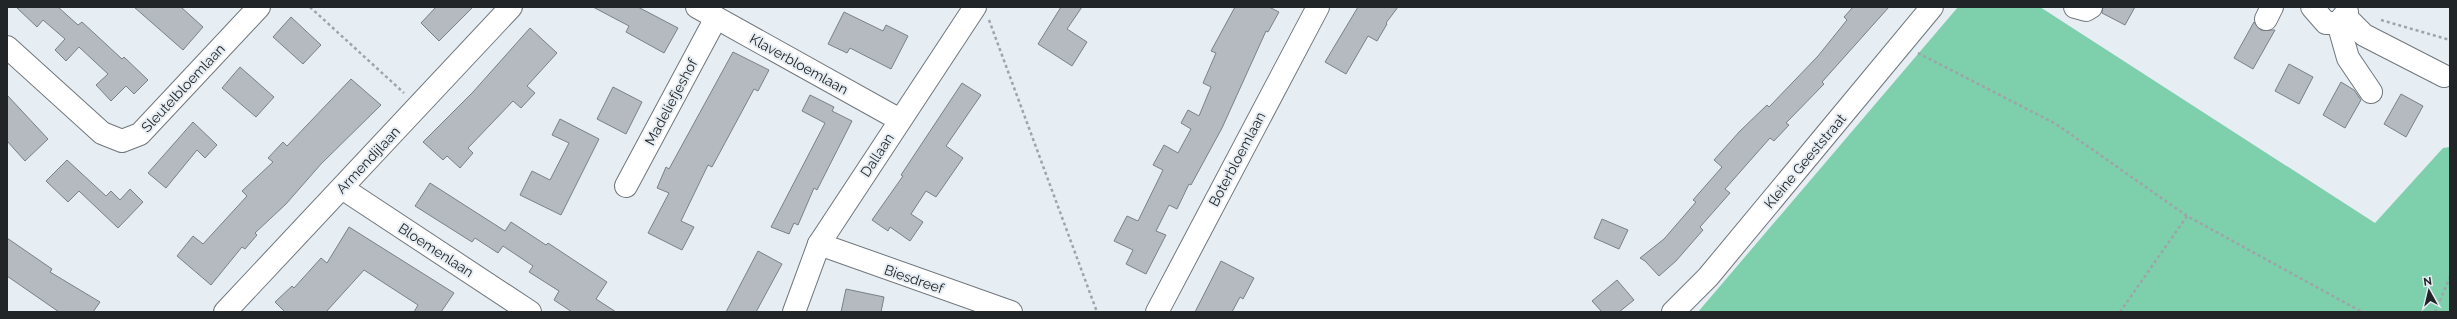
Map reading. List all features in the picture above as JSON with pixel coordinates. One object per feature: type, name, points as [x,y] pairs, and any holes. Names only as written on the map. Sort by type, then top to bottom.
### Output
[{"type":"street","name":"Klaverbloemlaan","points":[[697,7],[900,120]]},
{"type":"street","name":"Boterbloemlaan","points":[[1157,312],[1318,7]]},
{"type":"street","name":"Kleine Geeststraat","points":[[1673,312],[1708,277],[1932,7]]},
{"type":"street","points":[[2076,7],[2086,10],[2091,7]]},
{"type":"street","points":[[2312,7],[2326,22],[2344,15]]},
{"type":"street","name":"Armendijlaan","points":[[226,312],[508,8]]},
{"type":"street","name":"Sleutelbloemlaan","points":[[7,47],[102,133],[122,141],[140,134],[248,11]]},
{"type":"street","name":"Dallaan","points":[[794,312],[819,244],[900,120],[981,11]]},
{"type":"street","points":[[2344,15],[2364,35],[2444,76]]},
{"type":"street","points":[[2344,15],[2348,58],[2370,92]]},
{"type":"street","name":"Madeliefjeshof","points":[[626,186],[716,18]]},
{"type":"street","name":"Bloemenlaan","points":[[342,188],[530,312]]},
{"type":"street","name":"Biesdreef","points":[[819,244],[1011,312]]},
{"type":"path","points":[[310,7],[417,107]]},
{"type":"path","points":[[981,11],[1097,312]]},
{"type":"path","points":[[2378,19],[2450,40]]},
{"type":"path","points":[[1902,44],[2056,124],[2187,216],[2362,312]]},
{"type":"path","points":[[2120,312],[2187,216]]},
{"type":"path","points":[[2435,312],[2450,277]]},
{"type":"green space","points":[[1958,7],[2040,7],[2375,223],[2443,148],[2450,147],[2450,312],[1698,312]]},
{"type":"building","points":[[16,7],[58,7],[78,25],[82,22],[122,59],[124,57],[148,80],[134,94],[126,86],[111,101],[96,85],[108,74],[79,47],[66,61],[55,50],[65,39],[43,20],[37,27]]},
{"type":"building","points":[[134,7],[181,7],[203,27],[183,50]]},
{"type":"building","points":[[436,7],[473,7],[439,41],[421,23]]},
{"type":"building","points":[[593,7],[638,7],[678,28],[664,53],[626,32],[629,26]]},
{"type":"building","points":[[1061,7],[1082,7],[1067,29],[1087,42],[1072,66],[1038,44]]},
{"type":"building","points":[[1235,7],[1269,7],[1279,12],[1268,32],[1266,31],[1222,128],[1191,185],[1189,184],[1177,209],[1169,205],[1156,231],[1166,235],[1146,274],[1126,264],[1133,250],[1114,241],[1127,216],[1138,221],[1163,170],[1153,165],[1164,145],[1178,153],[1191,129],[1181,123],[1188,110],[1199,116],[1211,87],[1203,83],[1216,53],[1211,51]]},
{"type":"building","points":[[1358,7],[1398,7],[1386,23],[1387,24],[1377,41],[1368,36],[1346,74],[1325,62]]},
{"type":"building","points":[[1853,7],[1889,7],[1822,82],[1824,84],[1786,123],[1789,125],[1774,141],[1770,138],[1725,189],[1730,193],[1700,227],[1703,230],[1676,261],[1659,276],[1645,261],[1640,258],[1664,239],[1696,202],[1693,200],[1722,167],[1714,160],[1740,131],[1767,105],[1769,107],[1818,56],[1847,20],[1844,17]]},
{"type":"building","points":[[2103,7],[2135,7],[2125,25],[2102,13]]},
{"type":"building","points":[[844,12],[883,31],[886,25],[908,36],[891,69],[850,48],[847,53],[828,44]]},
{"type":"building","points":[[291,17],[321,45],[303,64],[273,37]]},
{"type":"building","points":[[2254,22],[2261,30],[2275,30],[2253,69],[2234,58]]},
{"type":"building","points":[[530,28],[557,53],[527,86],[535,93],[521,108],[513,101],[468,148],[473,153],[460,168],[447,156],[443,160],[423,142],[473,92]]},
{"type":"building","points":[[733,52],[769,70],[758,91],[754,89],[712,167],[708,165],[681,221],[694,227],[682,250],[648,233],[669,193],[657,188],[666,167],[669,169]]},
{"type":"building","points":[[2289,64],[2313,77],[2299,104],[2275,91]]},
{"type":"building","points":[[240,67],[274,97],[256,117],[222,88]]},
{"type":"building","points":[[351,79],[381,105],[321,164],[286,204],[255,233],[257,235],[245,249],[242,247],[211,285],[177,256],[193,236],[203,244],[247,196],[242,191],[273,162],[268,158],[283,142],[287,146]]},
{"type":"building","points":[[2341,82],[2354,90],[2361,100],[2345,128],[2323,115]]},
{"type":"building","points":[[962,83],[981,95],[946,146],[963,158],[936,197],[926,191],[911,214],[923,222],[910,241],[890,227],[888,231],[872,220],[903,176],[901,175]]},
{"type":"building","points":[[613,87],[642,102],[626,134],[597,119]]},
{"type":"building","points":[[2401,94],[2423,106],[2406,137],[2384,124]]},
{"type":"building","points":[[7,95],[48,139],[25,161],[7,141]]},
{"type":"building","points":[[810,95],[834,107],[832,111],[852,121],[817,190],[814,188],[798,225],[794,223],[789,234],[771,227],[825,123],[802,111]]},
{"type":"building","points":[[560,119],[599,139],[561,215],[520,195],[532,171],[550,180],[569,143],[552,135]]},
{"type":"building","points":[[193,122],[217,145],[205,158],[197,150],[166,188],[148,173]]},
{"type":"building","points":[[67,160],[106,196],[111,191],[120,200],[130,189],[143,202],[118,228],[79,191],[68,202],[46,181]]},
{"type":"building","points":[[430,183],[505,231],[511,222],[546,245],[548,243],[607,282],[596,299],[616,312],[572,312],[554,300],[559,291],[529,272],[533,266],[503,246],[498,253],[475,238],[472,242],[415,206]]},
{"type":"building","points":[[1602,219],[1628,230],[1619,249],[1594,238]]},
{"type":"building","points":[[349,227],[454,293],[441,312],[414,312],[418,305],[364,270],[326,312],[285,312],[275,302],[292,286],[294,288],[321,258],[327,263]]},
{"type":"building","points":[[7,238],[52,269],[50,272],[100,302],[93,312],[59,312],[7,276]]},
{"type":"building","points":[[758,251],[782,264],[756,312],[726,312]]},
{"type":"building","points":[[1221,261],[1254,278],[1243,299],[1240,297],[1232,312],[1195,312]]},
{"type":"building","points":[[1617,280],[1634,300],[1619,312],[1602,312],[1592,301]]},
{"type":"building","points":[[846,289],[884,297],[881,312],[841,312]]}]
